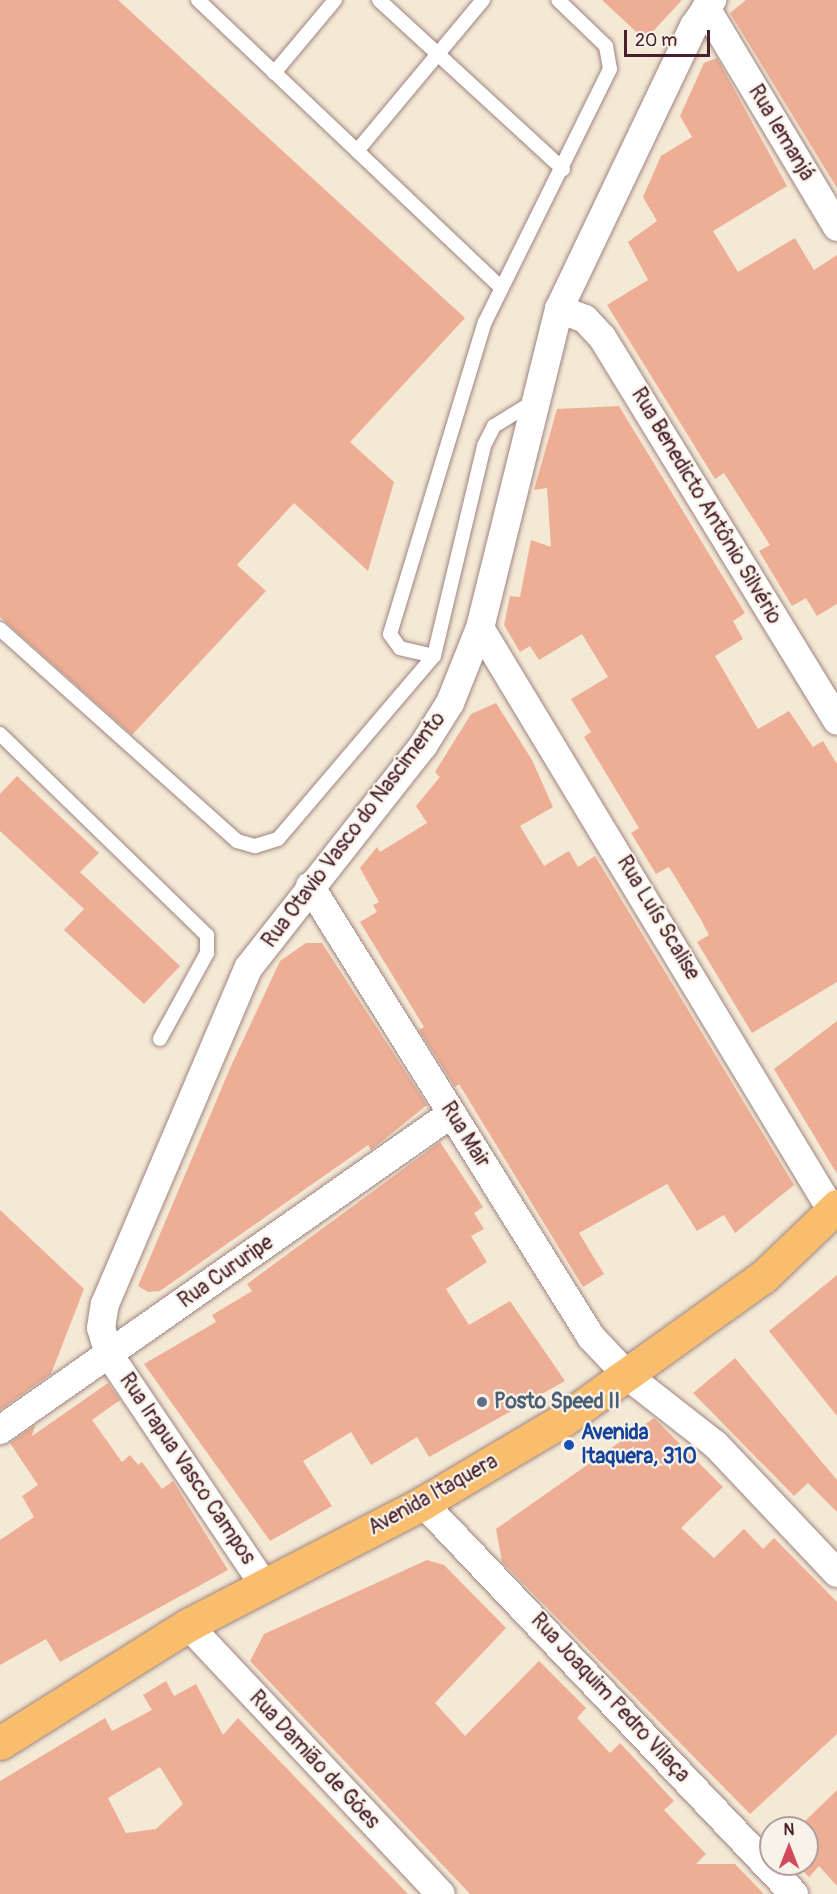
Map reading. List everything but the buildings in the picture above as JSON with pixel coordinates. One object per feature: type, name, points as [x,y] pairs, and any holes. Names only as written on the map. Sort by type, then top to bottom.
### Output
[{"type":"main road","name":"Avenida Itaquera","points":[[0,1743],[188,1625],[423,1503],[629,1377],[763,1277],[835,1208]]},
{"type":"street","name":"Rua Iemanjá","points":[[709,4],[837,227]]},
{"type":"street","name":"Rua Otavio Vasco do Nascimento","points":[[109,1354],[102,1339],[105,1304],[249,967],[310,886],[423,746],[450,703],[480,628],[533,402],[559,309],[709,4]]},
{"type":"street","name":"Rua Benedicto Antônio Silvério","points":[[559,309],[585,319],[602,337],[837,721]]},
{"type":"street","name":"Rua Luís Scalise","points":[[480,628],[835,1208]]},
{"type":"street","name":"Rua Mair","points":[[310,886],[591,1337],[629,1377],[716,1444],[837,1573]]},
{"type":"street","name":"Rua Cururipe","points":[[0,1430],[451,1114]]},
{"type":"street","name":"Rua Irapua Vasco Campos","points":[[109,1354],[264,1585]]},
{"type":"street","name":"Rua Joaquim Pedro Vilaça","points":[[423,1503],[794,1894]]},
{"type":"street","name":"Rua Damião de Góes","points":[[188,1625],[441,1894]]},
{"type":"lane","points":[[198,0],[501,288]]},
{"type":"lane","points":[[274,73],[335,0]]},
{"type":"lane","points":[[379,0],[563,169]]},
{"type":"lane","points":[[357,151],[436,53],[483,0]]},
{"type":"lane","points":[[434,656],[400,648],[390,634],[474,352],[501,288],[598,101],[610,57],[597,36],[558,0]]},
{"type":"lane","points":[[0,629],[237,841],[255,846],[278,838],[434,656],[484,446],[494,426],[533,402]]},
{"type":"lane","points":[[0,734],[207,935],[207,953],[160,1040]]},
{"type":"place","name":"Posto Speed II","points":[[482,1402]]},
{"type":"place","name":"Avenida Itaquera, 310","points":[[569,1445]]}]
